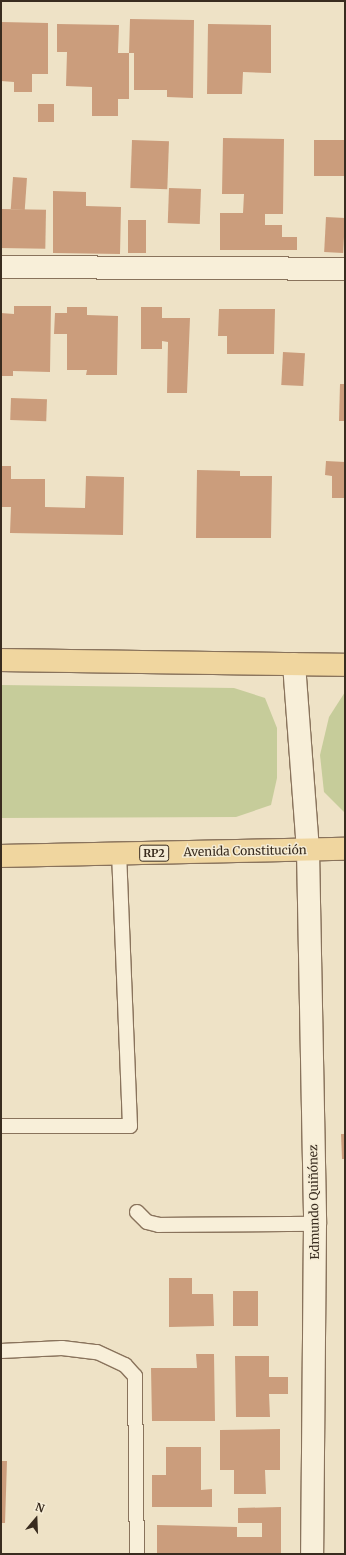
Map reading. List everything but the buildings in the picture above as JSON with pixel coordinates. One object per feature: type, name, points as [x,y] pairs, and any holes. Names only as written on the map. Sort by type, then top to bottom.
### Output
[{"type":"main road","points":[[1,660],[345,665]]},
{"type":"main road","name":"Avenida Constitución","points":[[1,856],[345,849]]},
{"type":"street","points":[[1,268],[345,269]]},
{"type":"street","name":"Edmundo Quiñónez","points":[[294,664],[308,850],[315,1224],[312,1554]]},
{"type":"lane","points":[[1,1126],[130,1126],[119,854]]},
{"type":"lane","points":[[137,1212],[147,1222],[159,1225],[315,1224]]},
{"type":"lane","points":[[1,1350],[62,1348],[97,1352],[125,1365],[135,1376],[137,1554]]},
{"type":"green space","points":[[1,685],[234,688],[265,698],[277,728],[277,778],[271,805],[236,817],[1,818]]},
{"type":"green space","points":[[345,692],[345,813],[324,792],[320,755],[329,717]]}]
